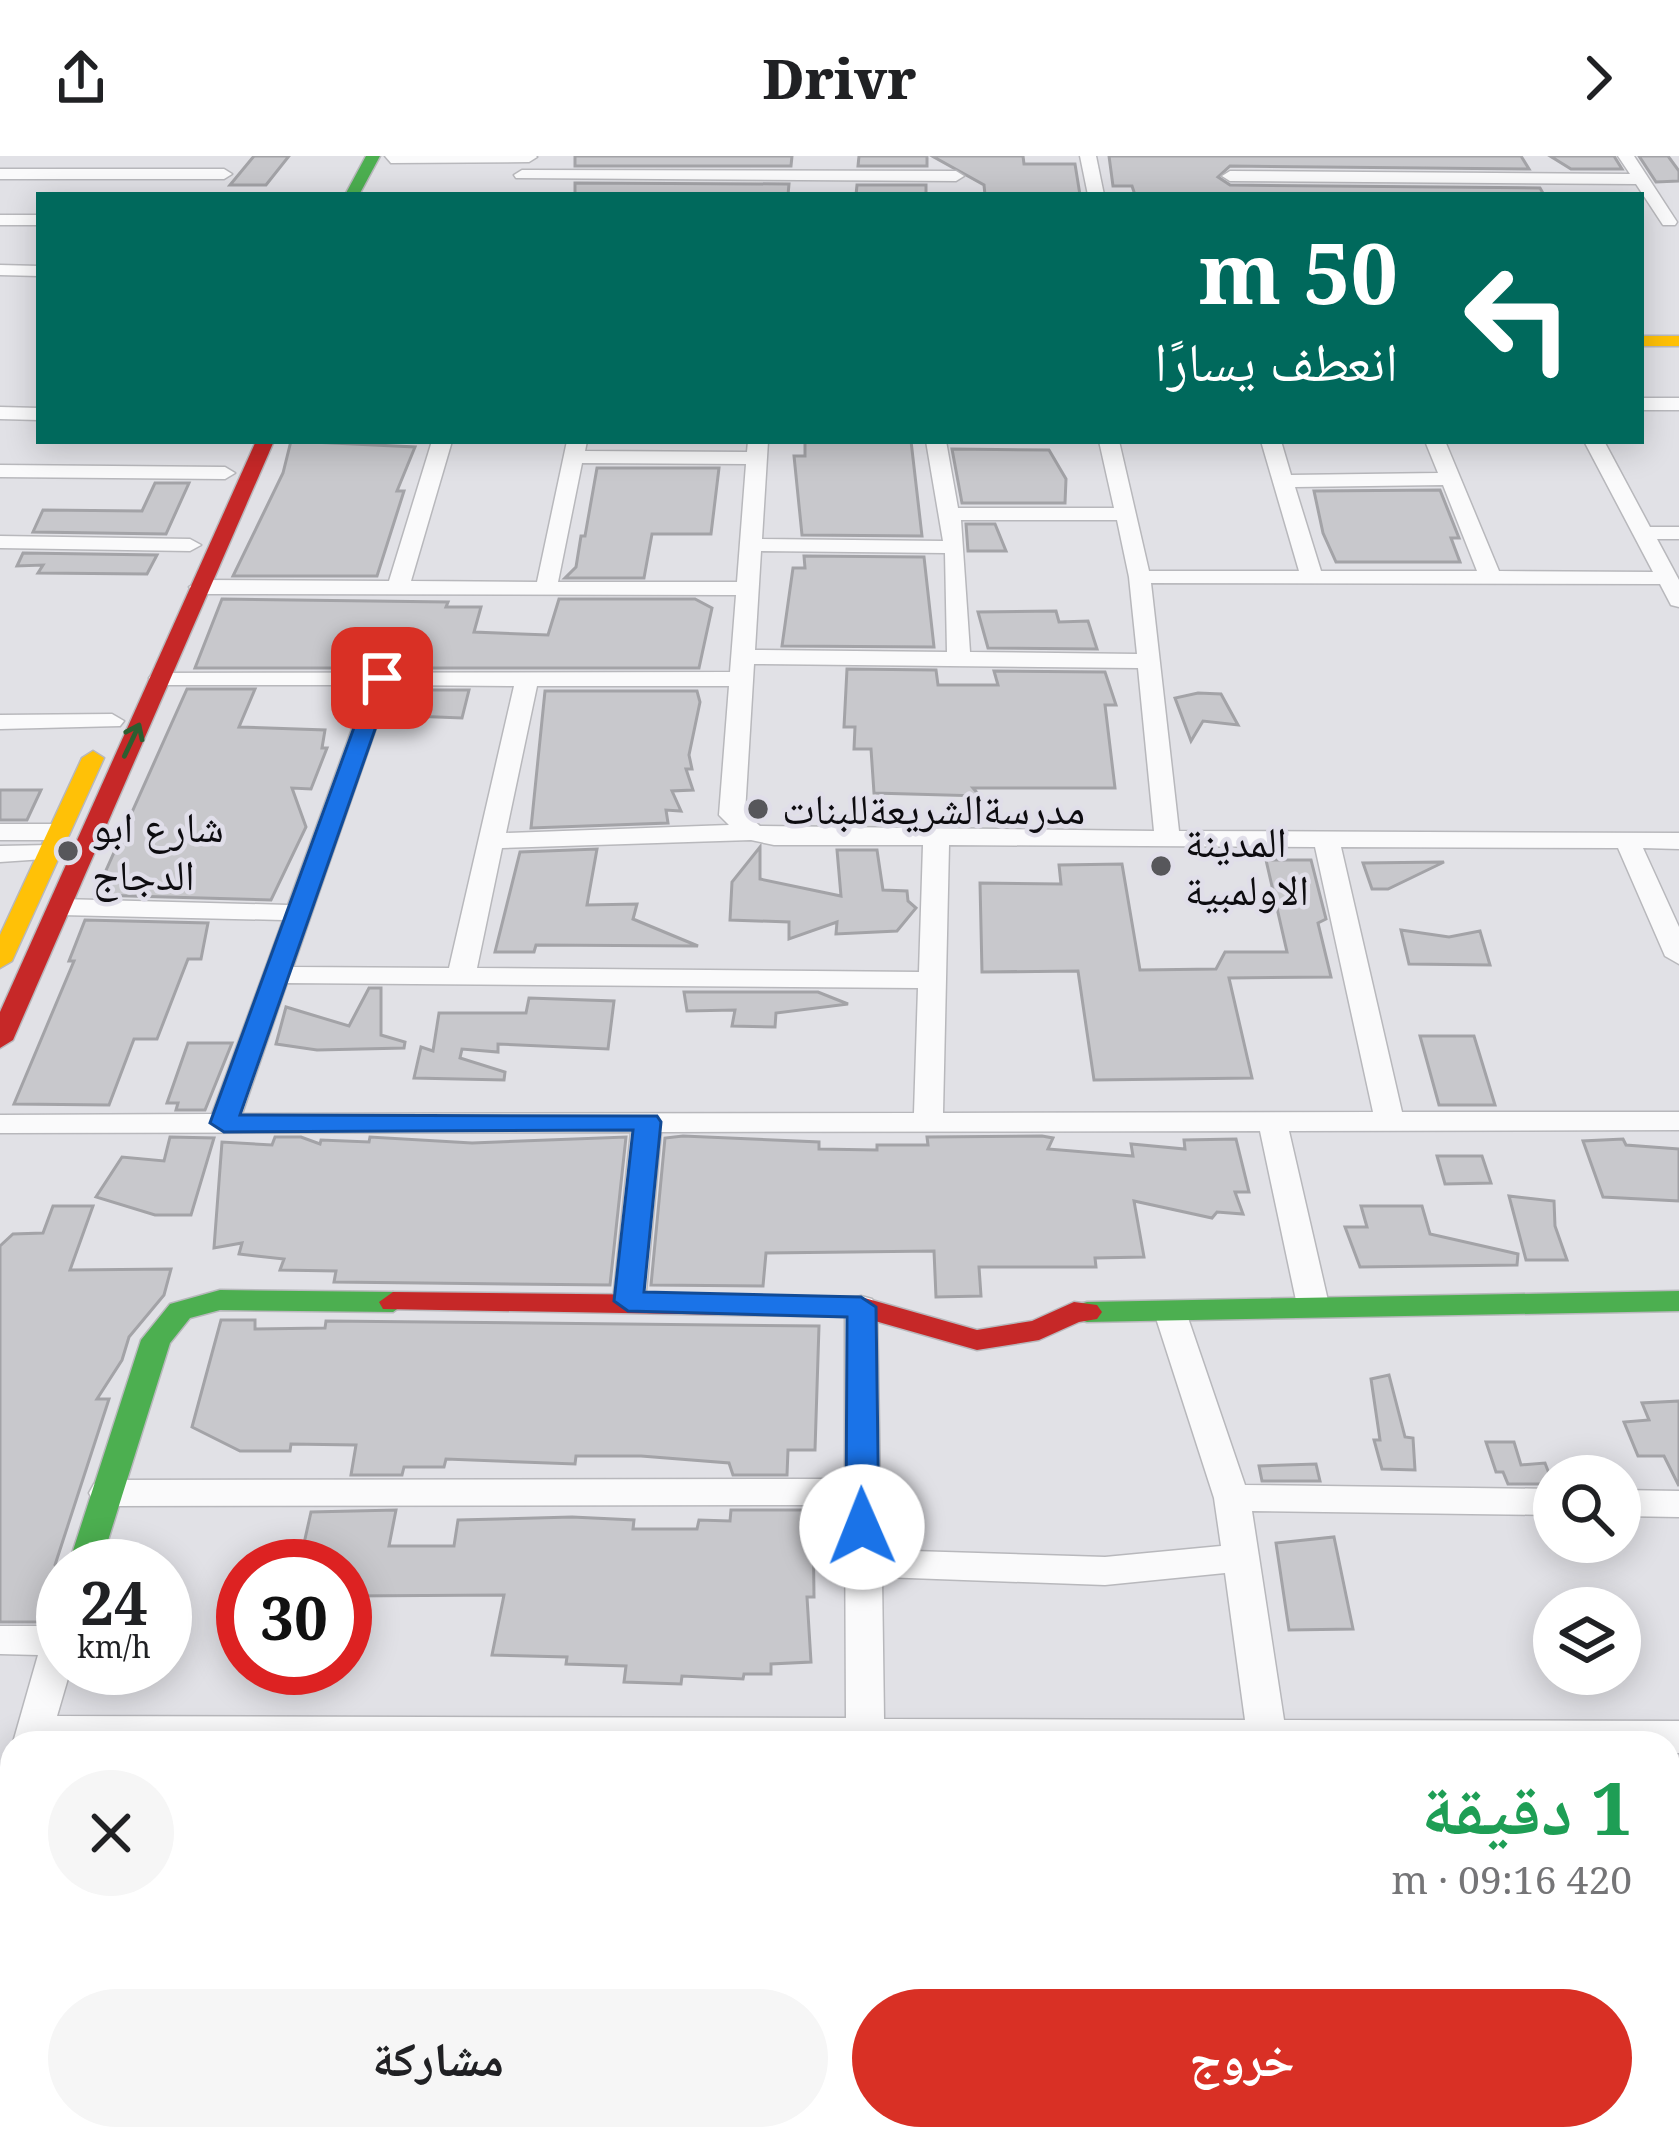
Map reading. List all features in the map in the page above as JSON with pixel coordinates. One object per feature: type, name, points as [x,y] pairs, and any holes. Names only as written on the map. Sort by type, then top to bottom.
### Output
[{"type":"street","points":[[215,192],[234,156]]},
{"type":"street","points":[[354,192],[373,156]]},
{"type":"street","points":[[789,176],[791,156]]},
{"type":"street","points":[[955,156],[958,192]]},
{"type":"street","points":[[1088,156],[1095,192]]},
{"type":"street","points":[[1222,156],[1234,192]]},
{"type":"street","points":[[1626,156],[1674,223]]},
{"type":"street","points":[[374,192],[392,157],[529,157],[518,192]]},
{"type":"street","points":[[0,174],[224,174]]},
{"type":"street","points":[[522,175],[956,176]]},
{"type":"street","points":[[1230,176],[1641,178]]},
{"type":"street","points":[[1,221],[36,220]]},
{"type":"street","points":[[0,270],[36,271]]},
{"type":"street","points":[[1644,331],[1679,331]]},
{"type":"street","points":[[1644,341],[1679,341]]},
{"type":"street","points":[[1644,404],[1679,404]]},
{"type":"street","points":[[0,413],[36,414]]},
{"type":"street","points":[[0,961],[239,444]]},
{"type":"street","points":[[0,1040],[264,444]]},
{"type":"street","points":[[398,587],[441,444]]},
{"type":"street","points":[[937,444],[955,547],[959,660]]},
{"type":"street","points":[[1110,444],[1140,577],[1152,661],[1166,838]]},
{"type":"street","points":[[1272,444],[1312,578]]},
{"type":"street","points":[[1436,444],[1491,578]]},
{"type":"street","points":[[1596,444],[1679,600]]},
{"type":"street","points":[[546,588],[574,449],[757,449],[733,815],[751,832]]},
{"type":"street","points":[[0,471],[225,473]]},
{"type":"street","points":[[1286,481],[1454,479]]},
{"type":"street","points":[[949,514],[1126,514]]},
{"type":"street","points":[[1642,533],[1679,533]]},
{"type":"street","points":[[0,542],[190,545]]},
{"type":"street","points":[[752,545],[955,547]]},
{"type":"street","points":[[1140,577],[1665,578]]},
{"type":"street","points":[[200,587],[748,589]]},
{"type":"street","points":[[161,678],[526,679],[959,660],[1152,661]]},
{"type":"street","points":[[224,1123],[382,678]]},
{"type":"street","points":[[461,977],[526,679]]},
{"type":"street","points":[[0,722],[112,721]]},
{"type":"street","points":[[0,832],[53,842]]},
{"type":"street","points":[[490,841],[751,832],[774,836],[1679,841]]},
{"type":"street","points":[[928,1121],[936,837]]},
{"type":"street","points":[[1326,838],[1389,1120]]},
{"type":"street","points":[[1628,841],[1679,956]]},
{"type":"street","points":[[0,854],[53,842]]},
{"type":"street","points":[[61,907],[301,913]]},
{"type":"street","points":[[276,975],[930,980]]},
{"type":"street","points":[[1272,1120],[1313,1305]]},
{"type":"street","points":[[0,1124],[1679,1121]]},
{"type":"street","points":[[628,1301],[647,1122]]},
{"type":"street","points":[[92,1539],[156,1340],[180,1311],[220,1300],[861,1307],[977,1340],[1039,1330],[1074,1312],[1679,1301]]},
{"type":"street","points":[[861,1307],[865,1731]]},
{"type":"street","points":[[1170,1312],[1232,1498],[1266,1731]]},
{"type":"street","points":[[106,1493],[862,1492]]},
{"type":"street","points":[[1232,1498],[1533,1502]]},
{"type":"street","points":[[1641,1503],[1679,1504]]},
{"type":"street","points":[[863,1563],[1106,1570],[1240,1558]]},
{"type":"street","points":[[0,1640],[36,1639]]},
{"type":"street","points":[[34,1731],[45,1695]]},
{"type":"building","points":[[254,156],[289,156],[266,185],[230,185]]},
{"type":"building","points":[[575,156],[792,156],[791,166],[575,166]]},
{"type":"building","points":[[859,156],[927,156],[927,166],[858,166]]},
{"type":"building","points":[[932,156],[1023,156],[1024,164],[1075,164],[1080,192],[985,192],[984,185]]},
{"type":"building","points":[[1109,156],[1521,156],[1529,169],[1230,166],[1218,177],[1230,185],[1540,188],[1542,192],[1134,192],[1132,186],[1113,186]]},
{"type":"building","points":[[1550,156],[1614,156],[1622,169],[1571,169]]},
{"type":"building","points":[[1639,156],[1668,156],[1679,171],[1679,181],[1656,182]]},
{"type":"building","points":[[575,183],[789,184],[788,192],[575,192]]},
{"type":"building","points":[[857,185],[926,185],[926,192],[856,192]]},
{"type":"building","points":[[290,444],[415,447],[397,491],[404,491],[377,576],[233,576],[283,473]]},
{"type":"building","points":[[805,444],[911,444],[922,536],[802,535],[794,456],[805,456]]},
{"type":"building","points":[[952,449],[1049,450],[1066,479],[1065,503],[962,503]]},
{"type":"building","points":[[597,468],[719,468],[711,534],[652,534],[644,578],[565,578],[576,567]]},
{"type":"building","points":[[155,483],[189,483],[166,534],[33,532],[43,510],[142,511]]},
{"type":"building","points":[[1440,490],[1459,538],[1451,538],[1460,562],[1336,562],[1323,533],[1314,491]]},
{"type":"building","points":[[966,524],[995,524],[1006,551],[968,551]]},
{"type":"building","points":[[23,553],[157,555],[147,574],[38,573],[43,565],[17,566]]},
{"type":"building","points":[[804,556],[924,557],[934,647],[782,646],[793,568],[805,568]]},
{"type":"building","points":[[222,599],[448,602],[446,607],[481,607],[474,632],[548,635],[559,599],[695,599],[712,608],[699,668],[195,668]]},
{"type":"building","points":[[1056,611],[1059,622],[1088,621],[1097,649],[988,648],[978,612]]},
{"type":"building","points":[[847,669],[936,670],[938,685],[998,685],[994,671],[1105,672],[1116,705],[1105,705],[1115,788],[973,788],[980,796],[874,793],[871,749],[854,749],[855,727],[844,727]]},
{"type":"building","points":[[187,689],[255,689],[239,727],[325,730],[322,748],[327,748],[311,789],[292,788],[306,827],[271,900],[95,895]]},
{"type":"building","points":[[415,690],[469,690],[462,718],[412,716]]},
{"type":"building","points":[[545,691],[697,691],[700,702],[689,755],[692,769],[686,769],[693,790],[672,791],[681,811],[666,810],[668,823],[531,828]]},
{"type":"building","points":[[1221,694],[1238,725],[1203,721],[1191,741],[1175,698]]},
{"type":"building","points":[[0,790],[41,790],[27,820],[0,820]]},
{"type":"building","points":[[760,847],[760,879],[841,896],[837,850],[877,850],[883,890],[907,891],[908,901],[916,908],[897,931],[836,934],[837,922],[789,939],[789,922],[730,920],[732,882]]},
{"type":"building","points":[[597,849],[587,905],[637,904],[633,919],[698,946],[536,945],[534,952],[495,952],[520,852]]},
{"type":"building","points":[[1266,860],[1311,860],[1326,919],[1318,923],[1331,977],[1229,978],[1252,1078],[1094,1080],[1078,971],[982,972],[980,883],[1061,884],[1059,865],[1122,864],[1140,970],[1216,969],[1225,952],[1287,952]]},
{"type":"building","points":[[1444,862],[1388,889],[1372,889],[1363,863]]},
{"type":"building","points":[[85,920],[208,923],[201,959],[188,959],[157,1039],[134,1039],[109,1105],[14,1104],[74,961],[69,961]]},
{"type":"building","points":[[1401,930],[1449,937],[1480,931],[1490,965],[1409,964]]},
{"type":"building","points":[[369,988],[381,988],[381,1035],[405,1042],[404,1048],[317,1050],[276,1044],[286,1007],[349,1026]]},
{"type":"building","points":[[684,992],[818,992],[848,1004],[776,1013],[775,1027],[732,1026],[735,1010],[687,1011]]},
{"type":"building","points":[[529,998],[614,1001],[608,1049],[498,1044],[498,1052],[462,1049],[460,1058],[505,1072],[504,1080],[414,1078],[421,1047],[433,1051],[439,1013],[526,1013]]},
{"type":"building","points":[[1420,1036],[1474,1036],[1495,1105],[1439,1105]]},
{"type":"building","points":[[188,1043],[232,1043],[205,1110],[176,1110],[178,1103],[167,1103]]},
{"type":"building","points":[[1042,1136],[1053,1138],[1048,1149],[1133,1156],[1131,1144],[1185,1149],[1184,1140],[1236,1139],[1249,1192],[1235,1192],[1243,1214],[1217,1212],[1212,1218],[1134,1201],[1144,1257],[1095,1258],[1096,1267],[979,1267],[981,1296],[936,1297],[934,1251],[766,1253],[763,1286],[651,1285],[665,1138],[819,1142],[819,1149],[877,1150],[877,1145],[928,1145],[927,1137]]},
{"type":"building","points":[[170,1137],[214,1138],[191,1215],[155,1215],[96,1197],[122,1157],[164,1161]]},
{"type":"building","points":[[275,1137],[301,1137],[320,1144],[321,1140],[369,1142],[370,1137],[472,1143],[626,1137],[610,1285],[334,1282],[336,1271],[280,1270],[284,1259],[239,1254],[242,1243],[214,1248],[222,1142],[272,1145]]},
{"type":"building","points":[[1623,1139],[1626,1145],[1679,1149],[1679,1201],[1603,1197],[1583,1141]]},
{"type":"building","points":[[1437,1156],[1482,1156],[1491,1183],[1445,1184]]},
{"type":"building","points":[[1509,1196],[1554,1201],[1555,1226],[1567,1260],[1526,1260]]},
{"type":"building","points":[[53,1206],[93,1206],[70,1270],[171,1269],[164,1295],[129,1337],[122,1360],[97,1399],[109,1399],[63,1539],[36,1539],[36,1622],[0,1622],[0,1246],[13,1234],[43,1233]]},
{"type":"building","points":[[1361,1206],[1422,1206],[1430,1234],[1518,1254],[1517,1265],[1360,1267],[1345,1227],[1367,1227]]},
{"type":"building","points":[[221,1320],[255,1320],[255,1329],[325,1328],[326,1321],[819,1326],[815,1450],[788,1450],[787,1475],[733,1475],[729,1463],[576,1456],[575,1464],[446,1459],[444,1467],[404,1467],[402,1475],[351,1475],[356,1445],[291,1444],[290,1451],[240,1451],[192,1427]]},
{"type":"building","points":[[1389,1375],[1405,1437],[1413,1438],[1415,1470],[1382,1469],[1374,1440],[1380,1440],[1371,1379]]},
{"type":"building","points":[[1679,1401],[1679,1486],[1664,1456],[1638,1455],[1624,1422],[1649,1420],[1642,1403]]},
{"type":"building","points":[[1486,1442],[1514,1442],[1521,1465],[1533,1464],[1533,1484],[1508,1484],[1503,1472],[1496,1472]]},
{"type":"building","points":[[1316,1464],[1320,1481],[1262,1481],[1259,1466]]},
{"type":"building","points":[[396,1510],[389,1546],[454,1546],[458,1520],[572,1517],[634,1520],[633,1529],[697,1529],[699,1520],[730,1521],[731,1510],[813,1510],[814,1597],[807,1597],[811,1662],[771,1664],[771,1674],[744,1674],[743,1679],[682,1676],[681,1684],[624,1682],[626,1666],[566,1664],[567,1657],[492,1655],[504,1595],[372,1596],[372,1539],[305,1539],[311,1512]]},
{"type":"building","points":[[1334,1537],[1353,1629],[1289,1630],[1276,1543]]},
{"type":"traffic: fast","points":[[354,192],[373,156]]},
{"type":"traffic: fast","points":[[93,1539],[156,1340],[180,1311],[220,1300],[393,1302]]},
{"type":"traffic: fast","points":[[1087,1312],[1679,1301]]},
{"type":"traffic: slow","points":[[1644,341],[1679,341]]},
{"type":"traffic: slow","points":[[0,961],[93,758]]},
{"type":"traffic: jam","points":[[0,1040],[264,444]]},
{"type":"traffic: jam","points":[[393,1302],[861,1307],[977,1340],[1039,1330],[1074,1312],[1087,1312]]},
{"type":"place","name":"مدرسةالشريعةللبنات","points":[[758,809]]},
{"type":"place","name":"شارع ابو الدجاج","points":[[68,851]]},
{"type":"place","name":"المدينة الاولمبية","points":[[1161,866]]},
{"type":"route","points":[[382,678],[224,1123],[647,1122],[628,1301],[861,1307],[862,1527]]}]
